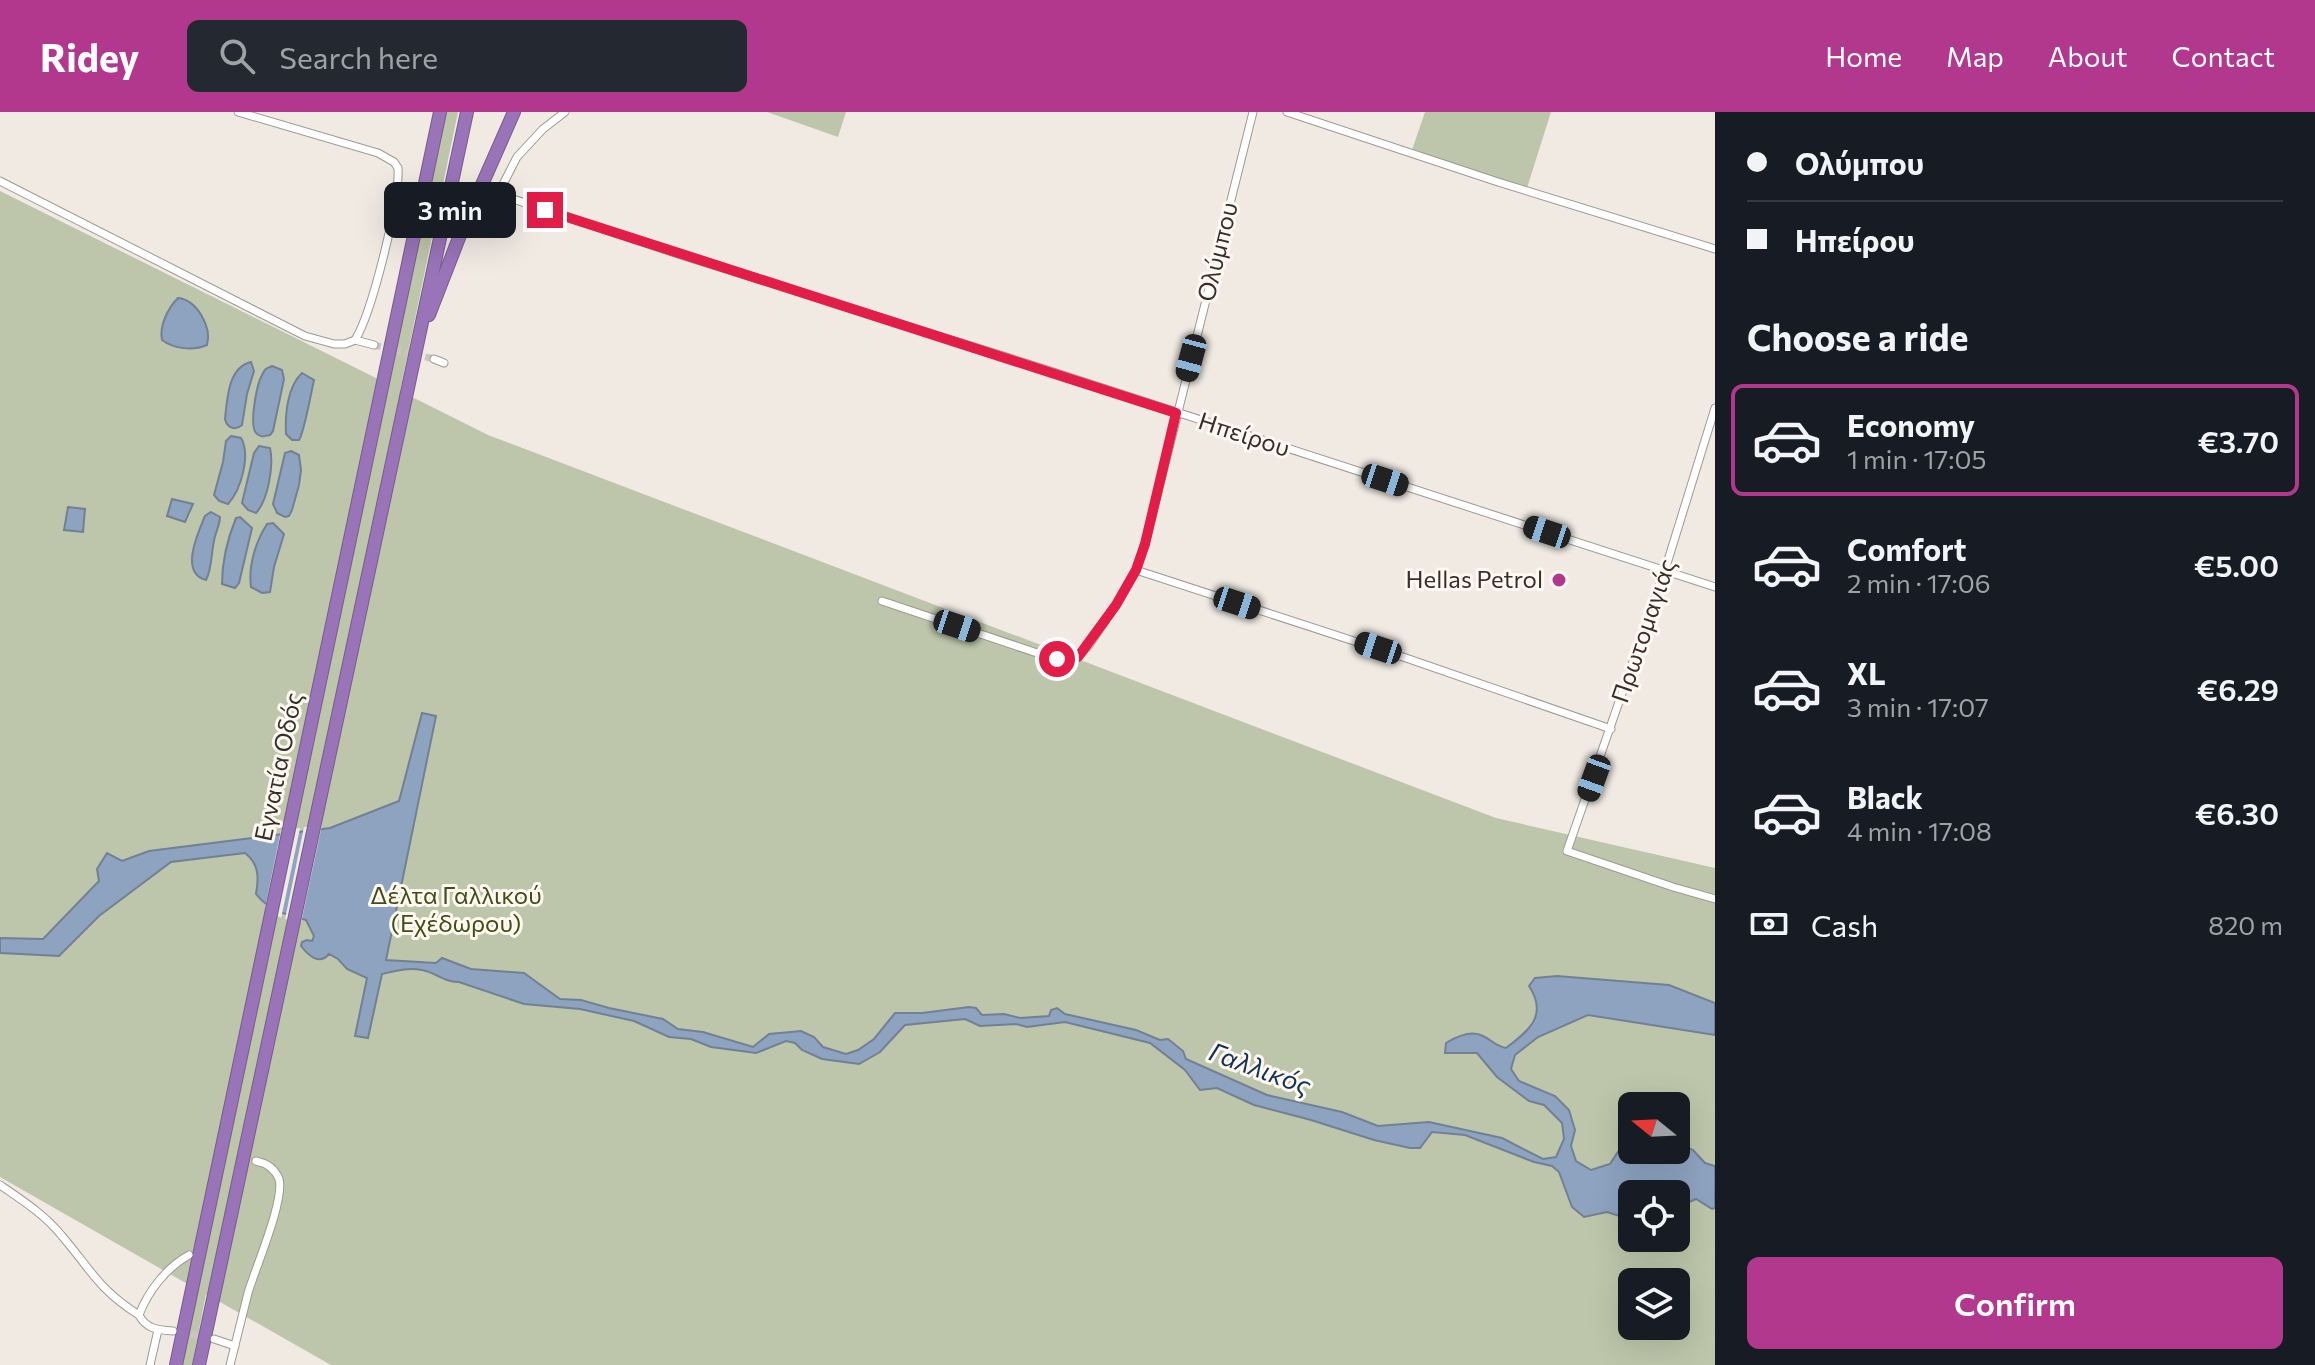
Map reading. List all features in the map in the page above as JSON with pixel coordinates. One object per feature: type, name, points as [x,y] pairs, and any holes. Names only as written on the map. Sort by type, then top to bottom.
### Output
[{"type":"highway","points":[[427,178],[434,112]]},
{"type":"highway","points":[[427,178],[440,112]]},
{"type":"highway","points":[[419,336],[467,112]]},
{"type":"highway","points":[[419,336],[514,112]]},
{"type":"highway","name":"Εγνατία Οδός","points":[[176,1365],[427,178]]},
{"type":"highway","name":"Εγνατία Οδός","points":[[199,1365],[419,336]]},
{"type":"highway","points":[[226,1083],[248,1021]]},
{"type":"highway","points":[[265,1093],[271,1026]]},
{"type":"highway","points":[[187,1312],[189,1262]]},
{"type":"highway","points":[[209,1316],[224,1276]]},
{"type":"street","points":[[238,112],[378,153],[389,158],[398,168],[392,216],[368,310],[355,340]]},
{"type":"street","name":"Ηπείρου","points":[[565,112],[543,129],[517,157],[498,194],[1715,587]]},
{"type":"street","name":"Ολύμπου","points":[[882,601],[1064,662],[1078,657],[1116,605],[1136,570],[1145,544],[1253,112]]},
{"type":"street","points":[[1287,112],[1715,249]]},
{"type":"street","points":[[0,181],[305,336],[334,344],[355,340],[374,345]]},
{"type":"street","points":[[434,359],[444,363]]},
{"type":"street","name":"Πρωτομαγιάς","points":[[1715,408],[1665,570],[1567,851],[1715,899]]},
{"type":"street","points":[[1136,570],[1611,729]]},
{"type":"street","points":[[230,1365],[248,1293],[280,1191],[279,1179],[270,1166],[256,1161]]},
{"type":"street","points":[[0,1185],[33,1207],[61,1235],[105,1291],[139,1315],[142,1322],[158,1330],[173,1331]]},
{"type":"street","points":[[139,1315],[152,1290],[179,1260],[189,1262]]},
{"type":"street","points":[[150,1365],[158,1330]]},
{"type":"street","points":[[214,1339],[235,1346]]},
{"type":"green space","name":"Δέλτα Γαλλικού (Εχέδωρου)","points":[[446,112],[458,112],[400,391],[488,435],[1496,818],[1715,868],[1715,1365],[331,1365],[206,1294],[192,1365],[182,1365],[198,1290],[0,1177],[0,191],[388,384]]},
{"type":"green space","points":[[767,112],[846,112],[838,137]]},
{"type":"green space","points":[[1425,112],[1551,112],[1527,188],[1412,150]]},
{"type":"water","points":[[178,298],[191,304],[202,316],[207,330],[207,345],[184,348],[162,340],[165,318]]},
{"type":"water","points":[[251,362],[254,371],[242,425],[232,428],[225,419],[230,385],[238,370]]},
{"type":"water","points":[[272,366],[282,370],[284,379],[273,431],[270,435],[262,436],[254,430],[254,405],[262,375]]},
{"type":"water","points":[[302,373],[314,380],[301,436],[299,440],[292,440],[286,434],[287,410],[290,393]]},
{"type":"water","points":[[231,436],[241,438],[245,463],[228,504],[214,495],[226,441]]},
{"type":"water","points":[[259,446],[270,448],[271,464],[267,491],[256,513],[242,503],[254,453]]},
{"type":"water","points":[[291,451],[299,455],[301,470],[292,510],[285,517],[277,513],[273,504],[285,453]]},
{"type":"water","points":[[172,499],[193,504],[185,522],[167,516]]},
{"type":"water","points":[[68,507],[85,509],[83,532],[64,530]]},
{"type":"water","points":[[211,512],[220,520],[206,580],[198,576],[192,561],[198,532],[205,516]]},
{"type":"water","points":[[240,517],[252,528],[239,583],[235,588],[222,584],[222,575],[230,534],[236,518]]},
{"type":"water","points":[[273,523],[284,534],[270,592],[262,593],[251,587],[252,562],[263,531],[267,524]]},
{"type":"water","points":[[422,713],[436,716],[386,960],[436,963],[442,958],[471,969],[524,973],[560,999],[581,1000],[663,1019],[678,1029],[703,1032],[753,1047],[769,1034],[801,1031],[814,1037],[823,1047],[846,1054],[874,1039],[895,1013],[969,1007],[976,1008],[982,1015],[1004,1014],[1020,1018],[1049,1016],[1051,1010],[1057,1008],[1065,1014],[1136,1030],[1160,1040],[1168,1039],[1183,1051],[1186,1059],[1267,1095],[1342,1112],[1378,1126],[1429,1122],[1502,1138],[1543,1159],[1556,1157],[1564,1139],[1562,1123],[1544,1105],[1529,1101],[1497,1077],[1477,1053],[1445,1053],[1446,1043],[1474,1034],[1506,1048],[1534,1021],[1537,1005],[1529,986],[1535,978],[1557,976],[1669,985],[1715,1003],[1715,1035],[1588,1015],[1538,1037],[1515,1055],[1511,1069],[1519,1081],[1555,1096],[1569,1110],[1575,1130],[1571,1146],[1576,1161],[1591,1170],[1610,1164],[1618,1152],[1618,1164],[1690,1164],[1690,1149],[1705,1163],[1715,1166],[1715,1208],[1696,1199],[1690,1202],[1690,1180],[1618,1180],[1618,1216],[1607,1212],[1584,1217],[1572,1207],[1559,1172],[1552,1166],[1465,1135],[1432,1132],[1420,1148],[1410,1148],[1254,1105],[1217,1088],[1200,1090],[1185,1070],[1150,1043],[1065,1022],[1027,1027],[1016,1024],[980,1026],[965,1019],[905,1025],[880,1052],[859,1064],[822,1059],[786,1041],[756,1053],[711,1047],[691,1039],[669,1037],[634,1021],[580,1009],[524,1004],[427,971],[412,969],[382,974],[368,1038],[355,1036],[367,978],[347,969],[329,954],[318,959],[307,953],[301,946],[302,942],[312,941],[314,936],[306,920],[278,911],[261,900],[256,894],[258,876],[255,866],[245,853],[171,862],[99,916],[59,956],[0,953],[0,938],[43,939],[99,881],[97,869],[107,853],[122,861],[149,851],[330,828],[399,801]]},
{"type":"pier","points":[[322,825],[301,923],[285,919],[304,827]]},
{"type":"pier","points":[[300,828],[281,918],[265,908],[281,830]]},
{"type":"tunnel","points":[[374,345],[434,359]]},
{"type":"tunnel","points":[[181,1332],[208,1338]]},
{"type":"place","name":"Hellas Petrol","points":[[1559,580]]},
{"type":"route","points":[[545,210],[1176,413],[1136,570],[1089,645],[1072,661],[1057,659]]},
{"type":"water label","name":"Γαλλικός","points":[[1260,1069]]}]
